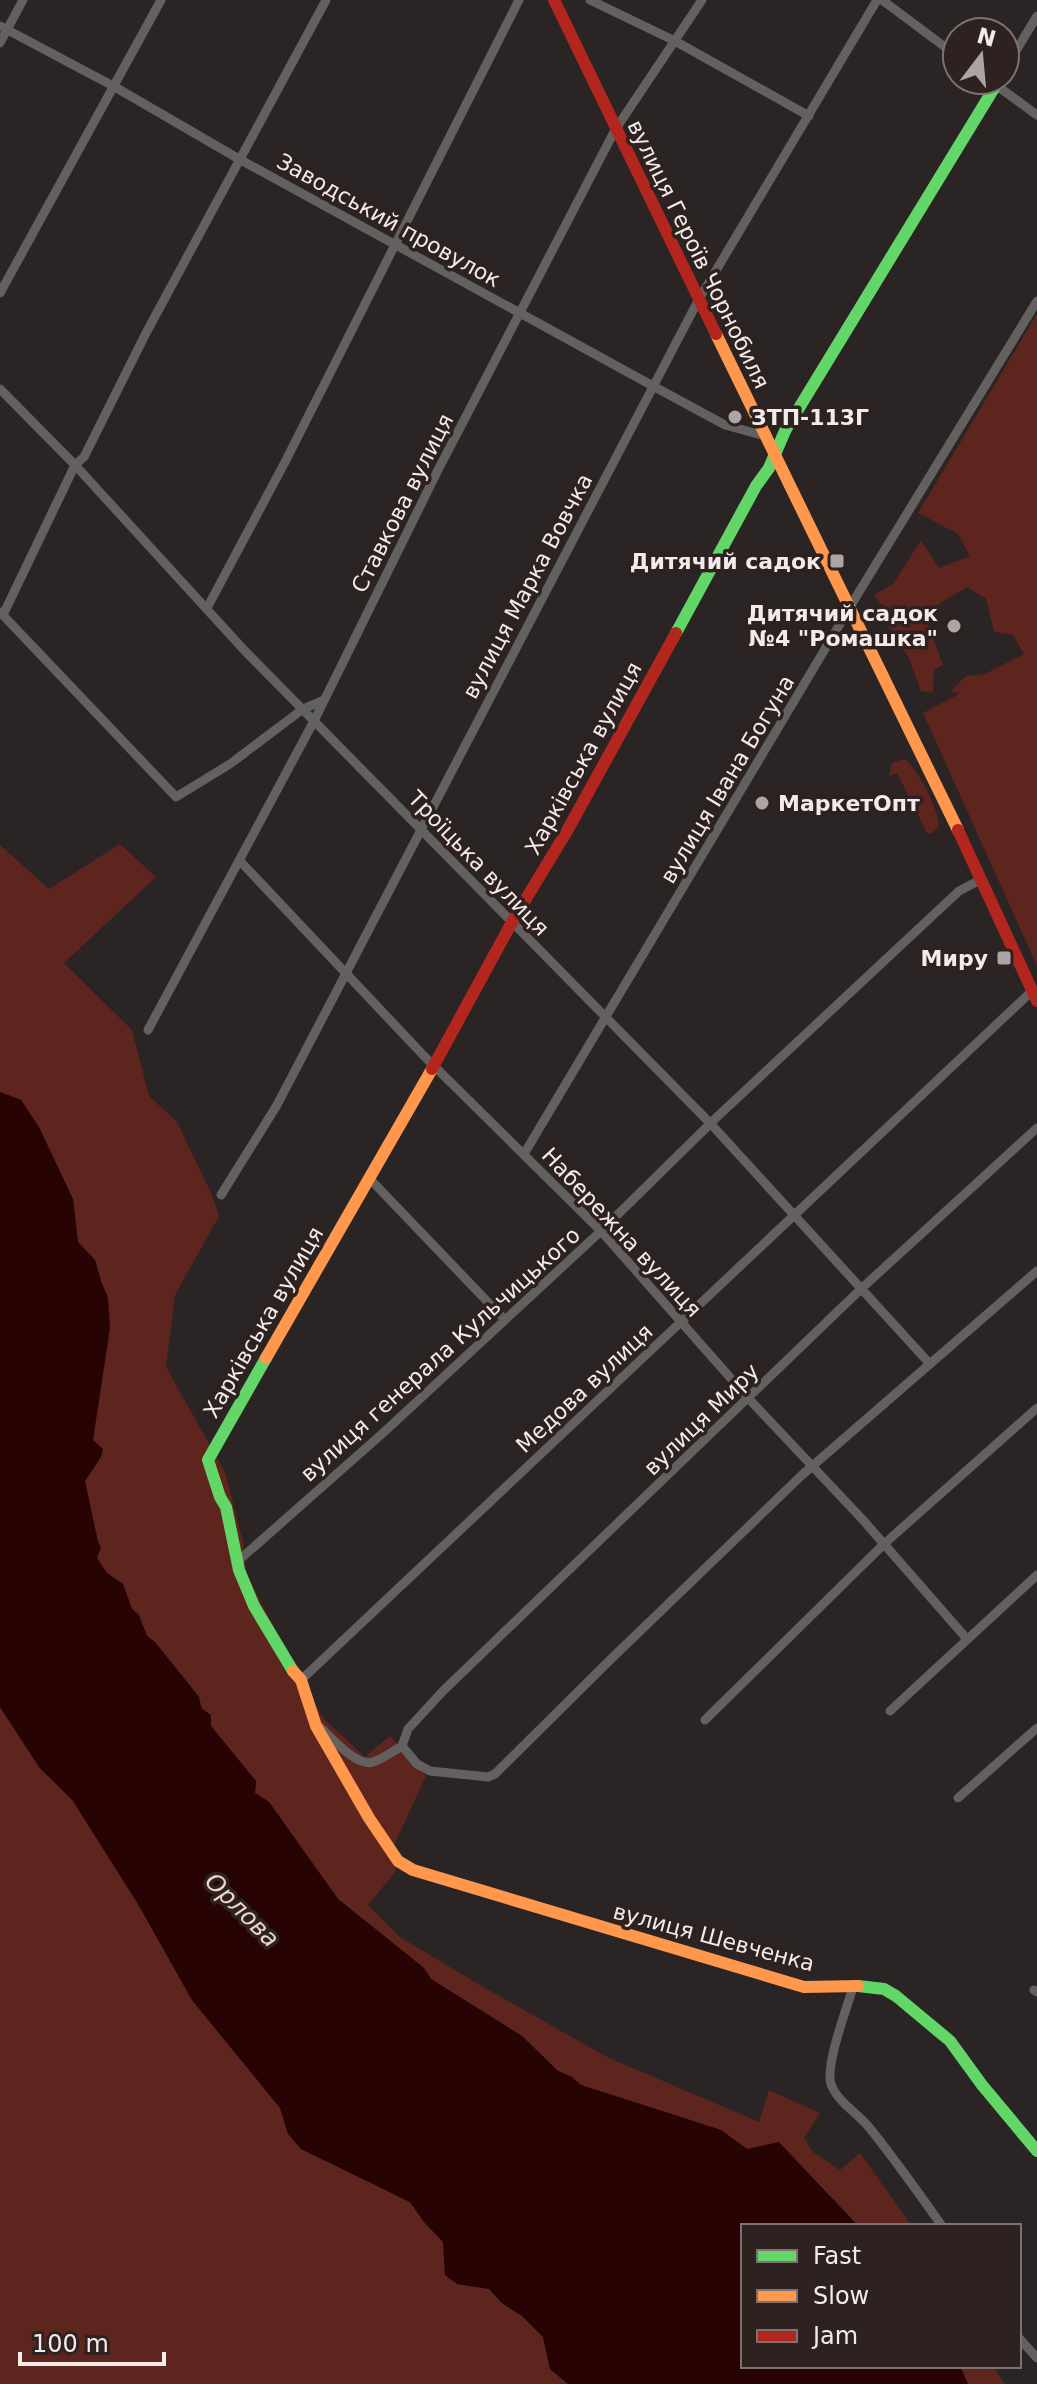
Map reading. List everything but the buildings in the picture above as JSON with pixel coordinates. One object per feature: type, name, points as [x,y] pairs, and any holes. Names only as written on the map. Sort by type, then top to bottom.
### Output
[{"type":"street","points":[[0,43],[4,28],[23,0]]},
{"type":"street","points":[[0,293],[161,0]]},
{"type":"street","points":[[322,701],[303,709],[230,764],[176,797],[2,614],[75,465],[84,457],[146,333],[326,0]]},
{"type":"street","points":[[207,608],[397,244],[519,0]]},
{"type":"street","name":"вулиця Героїв Чорнобиля","points":[[554,0],[982,879],[1035,996]]},
{"type":"street","points":[[590,0],[675,41],[809,116]]},
{"type":"street","name":"Ставкова вулиця","points":[[148,1030],[314,721],[438,470],[615,130],[702,0]]},
{"type":"street","points":[[879,0],[941,45]]},
{"type":"street","name":"вулиця Марка Вовчка","points":[[221,1195],[277,1105],[699,299],[879,0]]},
{"type":"street","points":[[1021,42],[1037,16]]},
{"type":"street","name":"Заводський провулок","points":[[4,28],[725,425],[765,436]]},
{"type":"street","name":"Харківська вулиця","points":[[238,1561],[226,1507],[208,1460],[434,1065],[512,922],[567,831],[785,431],[987,96]]},
{"type":"street","points":[[1013,96],[1037,115]]},
{"type":"street","name":"вулиця Івана Богуна","points":[[524,1154],[1037,301]]},
{"type":"street","name":"Троїцька вулиця","points":[[0,389],[75,465],[245,651],[710,1123],[930,1364]]},
{"type":"street","name":"Набережна вулиця","points":[[240,861],[434,1065],[601,1231],[967,1639]]},
{"type":"street","name":"вулиця генерала Кульчицького","points":[[238,1561],[383,1433],[601,1231],[710,1123],[959,891],[982,879]]},
{"type":"street","name":"Медова вулиця","points":[[301,1680],[681,1320],[1035,996]]},
{"type":"street","name":"вулиця Миру","points":[[402,1746],[408,1729],[443,1691],[862,1288],[1037,1128]]},
{"type":"street","points":[[369,1178],[505,1320]]},
{"type":"street","points":[[238,1561],[254,1606],[301,1680],[314,1721],[343,1749],[363,1763],[372,1763],[402,1746],[417,1764],[430,1771],[488,1777],[505,1766],[610,1660],[814,1465],[1037,1271]]},
{"type":"street","points":[[705,1720],[884,1544],[1037,1408]]},
{"type":"street","points":[[890,1711],[1037,1575]]},
{"type":"street","name":"вулиця Шевченка","points":[[314,1721],[326,1748],[389,1849],[398,1861],[413,1870],[804,1987],[869,1986],[884,1989],[950,2041],[1037,2151]]},
{"type":"street","points":[[958,1798],[1037,1728]]},
{"type":"street","points":[[853,1987],[832,2057],[831,2085],[897,2162],[941,2224]]},
{"type":"street","points":[[1021,2340],[1037,2358]]},
{"type":"shaded area","points":[[1037,314],[1037,966],[923,713],[961,693],[950,692],[966,676],[985,674],[1024,654],[1013,635],[994,632],[986,599],[967,587],[924,613],[943,665],[934,670],[933,693],[921,691],[909,658],[888,627],[890,616],[874,595],[893,584],[921,540],[939,568],[970,556],[958,534],[918,513]]},
{"type":"shaded area","points":[[904,759],[921,780],[936,811],[939,827],[932,833],[927,833],[897,773],[889,776],[892,763]]},
{"type":"shaded area","points":[[120,844],[156,877],[64,963],[132,1030],[149,1096],[177,1122],[219,1216],[175,1295],[166,1367],[225,1472],[243,1542],[246,1575],[323,1718],[365,1757],[390,1736],[426,1776],[394,1845],[396,1871],[368,1905],[400,1937],[609,2058],[759,2122],[769,2090],[820,2113],[804,2138],[813,2152],[840,2170],[860,2153],[911,2224],[856,2224],[833,2198],[747,2149],[721,2130],[581,2085],[558,2071],[522,2036],[431,1979],[424,1968],[338,1899],[269,1802],[255,1793],[256,1781],[215,1731],[199,1697],[147,1636],[123,1584],[107,1573],[97,1558],[98,1542],[85,1481],[101,1457],[93,1440],[108,1298],[95,1260],[78,1242],[73,1199],[21,1100],[0,1092],[0,845],[49,889]]},
{"type":"shaded area","points":[[0,1707],[39,1767],[73,1801],[138,1904],[192,2000],[280,2108],[301,2149],[410,2202],[443,2242],[445,2275],[457,2284],[489,2289],[502,2303],[522,2316],[543,2337],[550,2369],[568,2384],[0,2384]]},
{"type":"shaded area","points":[[961,2368],[994,2368],[1005,2384],[968,2384]]},
{"type":"water","name":"Орлова","points":[[0,1092],[21,1100],[39,1127],[73,1199],[78,1242],[95,1260],[108,1298],[110,1328],[93,1440],[103,1449],[85,1481],[101,1547],[97,1558],[107,1573],[123,1584],[147,1636],[199,1697],[201,1708],[211,1715],[211,1726],[256,1781],[255,1793],[269,1802],[338,1899],[424,1968],[431,1979],[522,2036],[558,2071],[581,2085],[721,2130],[747,2149],[779,2142],[856,2224],[741,2224],[741,2368],[961,2368],[968,2384],[568,2384],[550,2369],[543,2337],[522,2316],[502,2303],[489,2289],[457,2284],[445,2275],[443,2242],[410,2202],[301,2149],[288,2134],[280,2108],[192,2000],[138,1904],[73,1801],[39,1767],[0,1707]]},
{"type":"traffic: fast","points":[[676,633],[756,486],[769,468],[785,431],[989,96]]},
{"type":"traffic: fast","points":[[266,1358],[208,1460],[226,1507],[239,1570],[254,1606],[293,1671]]},
{"type":"traffic: fast","points":[[858,1986],[884,1989],[896,1996],[950,2041],[1037,2151]]},
{"type":"traffic: slow","points":[[716,334],[958,830]]},
{"type":"traffic: slow","points":[[266,1358],[432,1069]]},
{"type":"traffic: slow","points":[[293,1671],[301,1680],[316,1726],[369,1818],[398,1861],[413,1870],[804,1987],[858,1986]]},
{"type":"traffic: jam","points":[[554,0],[716,334]]},
{"type":"traffic: jam","points":[[432,1069],[676,633]]},
{"type":"traffic: jam","points":[[958,830],[1037,1001]]},
{"type":"place","name":"ЗТП-113Г","points":[[735,417]]},
{"type":"place","name":"Дитячий садок","points":[[837,561]]},
{"type":"place","name":"Дитячий садок №4 \"Ромашка\"","points":[[954,626]]},
{"type":"place","name":"МаркетОпт","points":[[762,803]]},
{"type":"place","name":"Миру","points":[[1004,958]]}]
